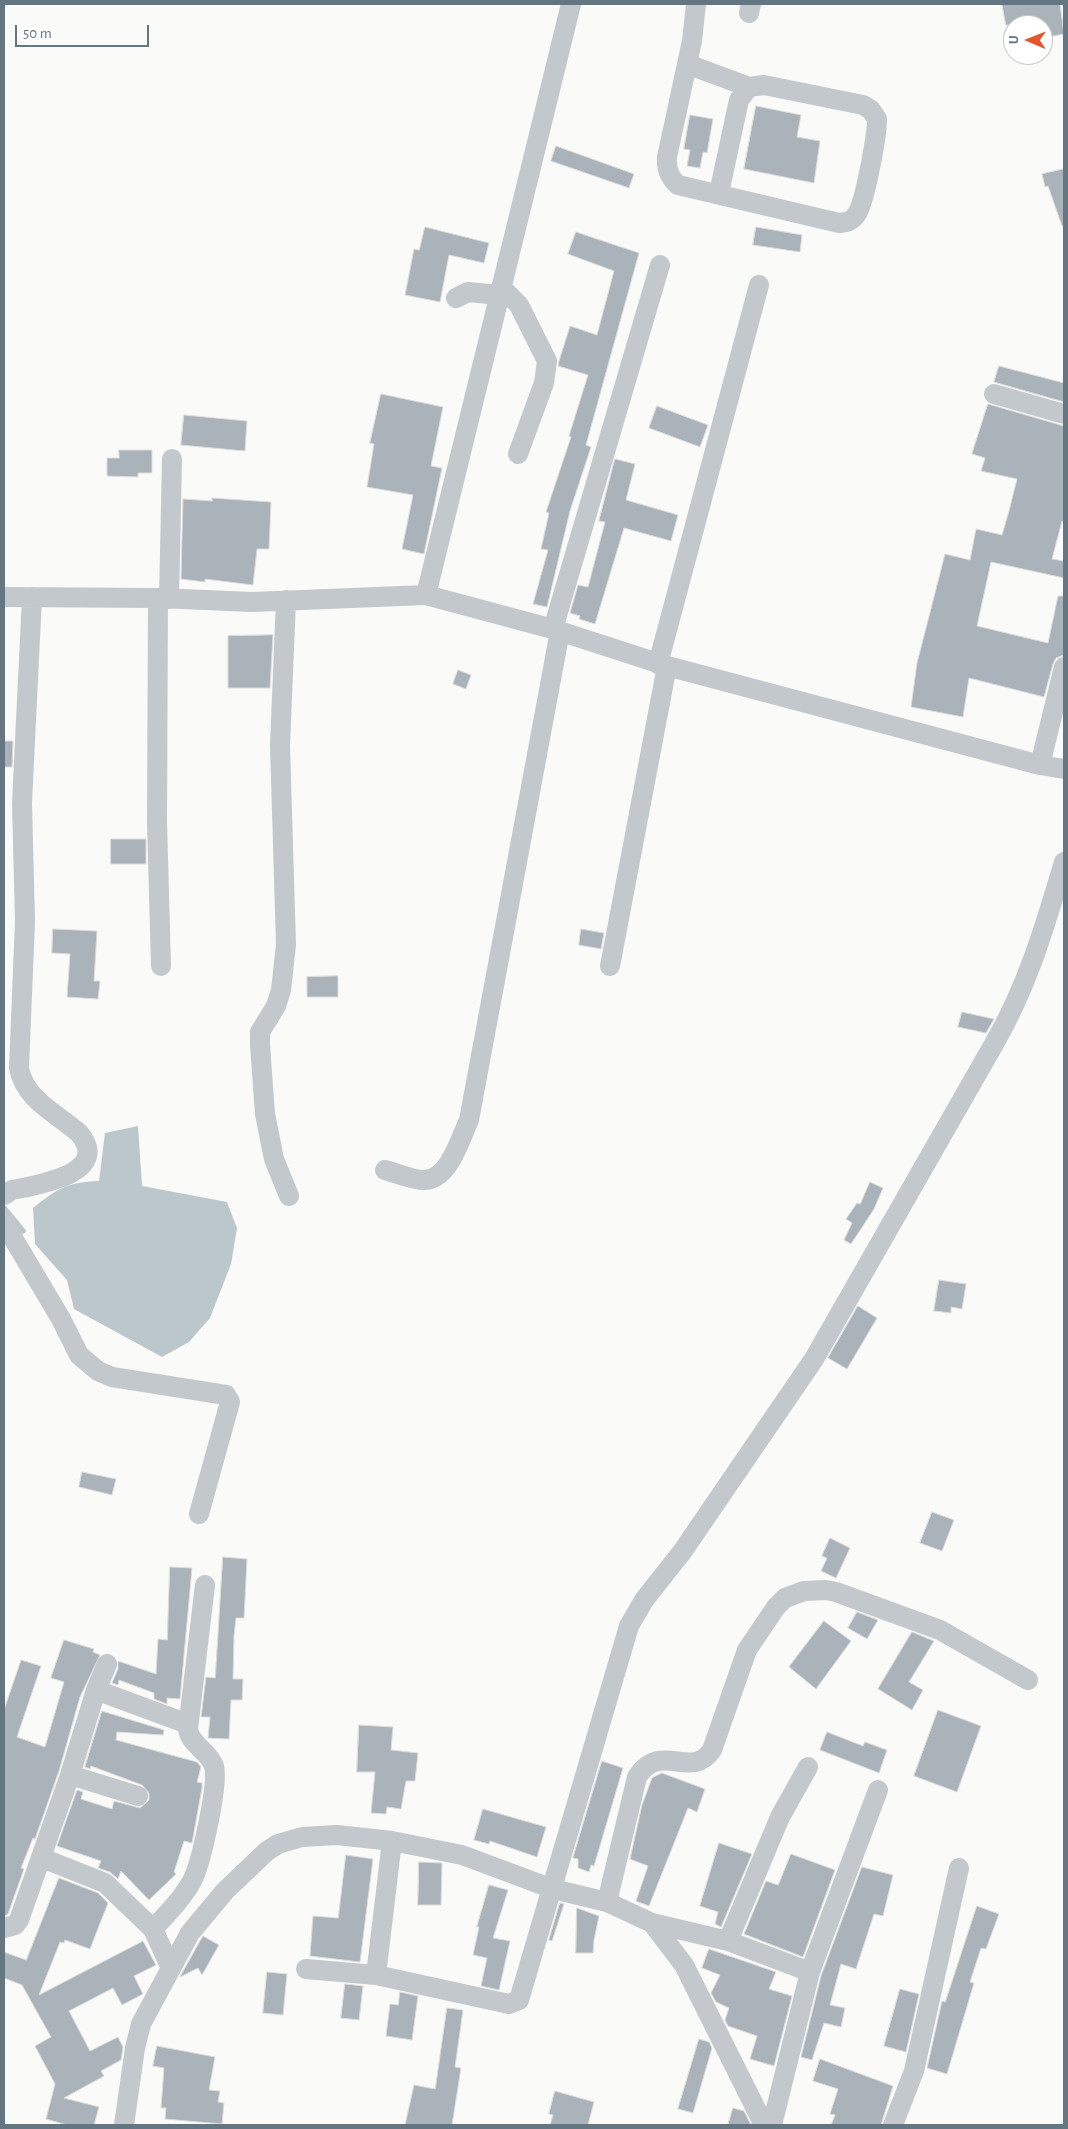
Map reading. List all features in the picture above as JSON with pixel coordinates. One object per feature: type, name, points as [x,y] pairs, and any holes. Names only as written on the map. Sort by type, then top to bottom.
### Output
[{"type":"street","points":[[426,595],[571,4]]},
{"type":"street","points":[[687,64],[748,87],[764,85],[863,105],[871,110],[877,119],[877,127],[861,207],[852,220],[839,223],[719,193],[678,185],[669,175],[666,166],[687,64],[696,21],[696,4]]},
{"type":"street","points":[[719,193],[739,100],[748,87]]},
{"type":"street","points":[[386,1170],[423,1180],[434,1178],[445,1169],[469,1120],[557,630],[660,265]]},
{"type":"street","points":[[610,966],[663,665],[759,285]]},
{"type":"street","points":[[456,298],[468,292],[500,291],[518,305],[546,361],[544,383],[518,454]]},
{"type":"street","points":[[994,394],[1064,414]]},
{"type":"street","points":[[161,966],[157,822],[164,598],[172,459]]},
{"type":"street","points":[[4,597],[164,598],[252,602],[426,595],[557,630],[663,665],[1040,765],[1064,769]]},
{"type":"street","points":[[4,1195],[12,1190],[66,1177],[82,1165],[86,1150],[83,1139],[79,1134],[34,1097],[26,1088],[19,1068],[26,921],[22,803],[32,597]]},
{"type":"street","points":[[286,600],[280,745],[286,944],[281,990],[276,1006],[260,1032],[260,1045],[265,1114],[274,1159],[289,1196]]},
{"type":"street","points":[[1040,765],[1064,667]]},
{"type":"street","points":[[306,1968],[376,1975],[509,2004],[519,2000],[630,1626],[644,1600],[682,1552],[814,1359],[990,1052],[1028,978],[1064,862]]},
{"type":"street","points":[[4,1223],[61,1319],[79,1354],[91,1366],[112,1377],[226,1395],[230,1402],[199,1514]]},
{"type":"street","points":[[153,1929],[177,1902],[192,1881],[200,1864],[215,1782],[214,1766],[210,1758],[189,1736],[188,1724],[205,1585]]},
{"type":"street","points":[[607,1902],[637,1777],[644,1767],[657,1761],[696,1762],[706,1758],[712,1750],[747,1650],[776,1607],[786,1598],[813,1590],[836,1592],[940,1630],[1028,1680]]},
{"type":"street","points":[[4,1928],[15,1925],[19,1920],[70,1775],[96,1690],[107,1664]]},
{"type":"street","points":[[96,1690],[188,1724]]},
{"type":"street","points":[[728,1940],[780,1817],[808,1768]]},
{"type":"street","points":[[70,1775],[138,1796]]},
{"type":"street","points":[[772,2125],[810,1972],[878,1790]]},
{"type":"street","points":[[124,2125],[135,2048],[141,2024],[170,1966],[190,1933],[209,1908],[242,1873],[278,1844],[302,1837],[337,1835],[392,1841],[462,1855],[553,1889],[607,1902],[652,1923],[728,1940],[810,1972]]},
{"type":"street","points":[[376,1975],[392,1841]]},
{"type":"street","points":[[42,1858],[105,1883],[153,1929],[170,1966]]},
{"type":"street","points":[[893,2125],[914,2071],[959,1868]]},
{"type":"street","points":[[652,1923],[684,1965],[764,2125]]},
{"type":"shaded area","points":[[138,1126],[142,1186],[227,1202],[237,1228],[231,1264],[210,1318],[189,1342],[162,1357],[74,1309],[67,1280],[35,1244],[33,1208],[56,1191],[70,1185],[99,1181],[105,1133]]},
{"type":"building","points":[[1002,4],[1060,4],[1064,34],[1053,36],[1053,15],[1004,15]]},
{"type":"building","points":[[756,106],[801,115],[797,137],[820,141],[814,183],[744,169]]},
{"type":"building","points":[[690,115],[713,119],[707,153],[703,152],[700,168],[687,166],[690,150],[684,149]]},
{"type":"building","points":[[556,146],[634,174],[629,188],[551,161]]},
{"type":"building","points":[[1064,169],[1064,225],[1062,226],[1048,186],[1045,187],[1042,174]]},
{"type":"building","points":[[425,227],[489,243],[484,263],[449,255],[440,302],[405,295],[414,249],[419,250]]},
{"type":"building","points":[[756,227],[802,235],[800,252],[753,245]]},
{"type":"building","points":[[576,232],[639,253],[586,445],[591,447],[570,511],[547,607],[533,604],[548,550],[541,549],[549,513],[546,512],[571,437],[569,436],[588,375],[558,366],[570,326],[597,335],[614,271],[568,254]]},
{"type":"building","points":[[999,366],[1064,383],[1064,402],[994,382]]},
{"type":"building","points":[[381,394],[443,407],[431,466],[442,468],[424,554],[402,549],[413,495],[367,487],[374,444],[370,443]]},
{"type":"building","points":[[988,404],[1064,426],[1064,522],[1062,521],[1052,559],[1064,561],[1064,578],[991,562],[977,626],[1048,643],[1058,596],[1064,596],[1064,655],[1056,658],[1053,664],[1044,697],[969,678],[963,717],[911,707],[917,663],[945,554],[970,560],[976,529],[1002,535],[1009,511],[1017,479],[981,471],[985,458],[972,454]]},
{"type":"building","points":[[657,406],[708,425],[700,447],[649,428]]},
{"type":"building","points":[[184,415],[247,421],[245,451],[181,445]]},
{"type":"building","points":[[119,450],[152,450],[152,473],[138,473],[138,477],[107,476],[107,458],[119,458]]},
{"type":"building","points":[[615,459],[635,464],[626,500],[678,515],[671,541],[624,528],[595,624],[579,619],[580,616],[570,613],[578,585],[588,587],[605,522],[599,521]]},
{"type":"building","points":[[212,498],[271,502],[269,549],[257,549],[253,585],[205,579],[205,582],[181,579],[183,499],[212,501]]},
{"type":"building","points":[[273,635],[270,688],[228,688],[228,636]]},
{"type":"building","points":[[458,670],[471,675],[466,689],[453,684]]},
{"type":"building","points":[[4,741],[13,741],[12,767],[4,767]]},
{"type":"building","points":[[111,839],[146,839],[146,864],[111,864]]},
{"type":"building","points":[[53,929],[97,931],[94,981],[100,981],[98,999],[67,997],[70,954],[52,953]]},
{"type":"building","points":[[581,929],[604,933],[601,949],[579,945]]},
{"type":"building","points":[[338,976],[338,997],[307,997],[307,977]]},
{"type":"building","points":[[962,1012],[994,1019],[986,1033],[958,1027]]},
{"type":"building","points":[[870,1182],[883,1188],[874,1209],[851,1244],[844,1240],[852,1223],[846,1219],[857,1203],[860,1204]]},
{"type":"building","points":[[939,1280],[966,1284],[962,1309],[951,1307],[951,1313],[934,1311]]},
{"type":"building","points":[[858,1306],[877,1318],[847,1369],[828,1358]]},
{"type":"building","points":[[82,1472],[116,1479],[112,1495],[79,1487]]},
{"type":"building","points":[[932,1512],[954,1520],[942,1551],[920,1543]]},
{"type":"building","points":[[830,1538],[850,1548],[836,1578],[821,1571],[827,1558],[822,1556]]},
{"type":"building","points":[[223,1557],[247,1559],[244,1618],[236,1618],[234,1636],[233,1679],[243,1679],[242,1700],[231,1700],[229,1739],[208,1738],[210,1717],[201,1717],[206,1677],[215,1678]]},
{"type":"building","points":[[170,1567],[192,1568],[180,1699],[167,1698],[167,1704],[154,1699],[154,1693],[119,1680],[118,1685],[112,1683],[118,1669],[118,1661],[156,1674],[158,1639],[167,1640]]},
{"type":"building","points":[[857,1612],[878,1620],[867,1639],[848,1628]]},
{"type":"building","points":[[824,1621],[851,1641],[816,1689],[789,1667]]},
{"type":"building","points":[[912,1632],[934,1641],[909,1682],[923,1690],[912,1710],[878,1689]]},
{"type":"building","points":[[64,1640],[94,1649],[93,1652],[100,1655],[80,1697],[59,1771],[35,1839],[33,1838],[21,1868],[24,1869],[8,1914],[4,1916],[4,1710],[21,1660],[41,1666],[17,1737],[45,1747],[64,1682],[51,1678]]},
{"type":"building","points":[[938,1710],[981,1726],[957,1792],[914,1776]]},
{"type":"building","points":[[102,1711],[164,1730],[163,1735],[117,1732],[116,1740],[197,1762],[201,1767],[197,1782],[202,1783],[202,1788],[192,1843],[184,1841],[174,1872],[176,1874],[149,1900],[121,1871],[118,1879],[110,1872],[98,1868],[101,1861],[57,1846],[77,1790],[83,1792],[81,1799],[112,1809],[114,1801],[140,1808],[149,1800],[149,1793],[142,1785],[91,1766],[90,1769],[85,1767]]},
{"type":"building","points":[[359,1725],[393,1727],[391,1750],[418,1753],[415,1781],[406,1781],[401,1809],[387,1807],[386,1814],[371,1813],[375,1772],[357,1772]]},
{"type":"building","points":[[827,1732],[863,1746],[865,1742],[887,1750],[879,1773],[820,1750]]},
{"type":"building","points":[[602,1761],[623,1768],[594,1866],[591,1865],[589,1872],[578,1868],[578,1859],[573,1858]]},
{"type":"building","points":[[662,1773],[705,1789],[697,1812],[688,1808],[649,1906],[636,1901],[648,1866],[630,1859],[642,1805],[652,1778]]},
{"type":"building","points":[[483,1809],[546,1827],[537,1857],[490,1841],[489,1844],[474,1840]]},
{"type":"building","points":[[719,1843],[752,1854],[721,1927],[715,1924],[718,1912],[700,1906]]},
{"type":"building","points":[[791,1854],[835,1870],[803,1957],[744,1934],[766,1881],[778,1885]]},
{"type":"building","points":[[346,1855],[373,1859],[360,1962],[310,1956],[313,1916],[338,1918]]},
{"type":"building","points":[[419,1862],[442,1863],[441,1905],[418,1905]]},
{"type":"building","points":[[862,1867],[893,1875],[883,1916],[874,1914],[856,1969],[841,1964],[830,2005],[845,2008],[841,2027],[824,2023],[812,2060],[801,2057],[821,1976]]},
{"type":"building","points":[[59,1878],[98,1893],[108,1903],[90,1949],[65,1940],[64,1943],[60,1942],[39,1995],[143,1941],[156,1965],[134,1976],[143,1994],[122,2005],[113,1988],[69,2011],[90,2051],[118,2037],[123,2047],[121,2060],[101,2071],[104,2076],[64,2098],[99,2107],[94,2125],[67,2125],[46,2119],[55,2084],[35,2046],[51,2037],[22,1985],[4,1978],[4,1952],[26,1960]]},
{"type":"building","points":[[489,1885],[508,1890],[493,1938],[510,1941],[499,1990],[481,1986],[487,1958],[473,1955],[479,1927],[477,1927]]},
{"type":"building","points":[[560,1903],[564,1904],[552,1941],[549,1940]]},
{"type":"building","points":[[977,1906],[999,1914],[986,1949],[981,1948],[970,1982],[974,1983],[947,2074],[927,2068],[942,2001],[945,2002]]},
{"type":"building","points":[[577,1908],[599,1916],[593,1953],[576,1953]]},
{"type":"building","points":[[203,1936],[219,1945],[202,1975],[198,1968],[180,1977]]},
{"type":"building","points":[[709,1949],[776,1972],[769,1989],[792,1996],[774,2066],[750,2059],[757,2036],[728,2026],[725,2020],[729,2008],[716,2002],[711,1993],[720,1975],[702,1968]]},
{"type":"building","points":[[267,1972],[287,1974],[283,2015],[263,2013]]},
{"type":"building","points":[[345,1984],[363,1986],[359,2020],[341,2018]]},
{"type":"building","points":[[900,1989],[919,1994],[906,2052],[884,2046]]},
{"type":"building","points":[[400,1992],[418,1996],[412,2040],[386,2036],[390,2004],[398,2005]]},
{"type":"building","points":[[447,2008],[463,2010],[455,2067],[461,2068],[452,2125],[405,2125],[414,2085],[435,2089]]},
{"type":"building","points":[[699,2039],[709,2042],[712,2048],[693,2113],[678,2109]]},
{"type":"building","points":[[157,2046],[215,2057],[209,2090],[220,2091],[218,2102],[224,2103],[222,2124],[165,2119],[166,2108],[161,2108],[164,2068],[153,2066]]},
{"type":"building","points":[[820,2059],[893,2086],[881,2125],[831,2125],[835,2115],[830,2114],[838,2089],[813,2081]]},
{"type":"building","points":[[555,2091],[594,2102],[588,2125],[550,2125],[553,2115],[549,2114]]},
{"type":"building","points":[[733,2108],[744,2111],[751,2125],[728,2125]]},
{"type":"waterway","points":[[4,1208],[23,1231]]}]
